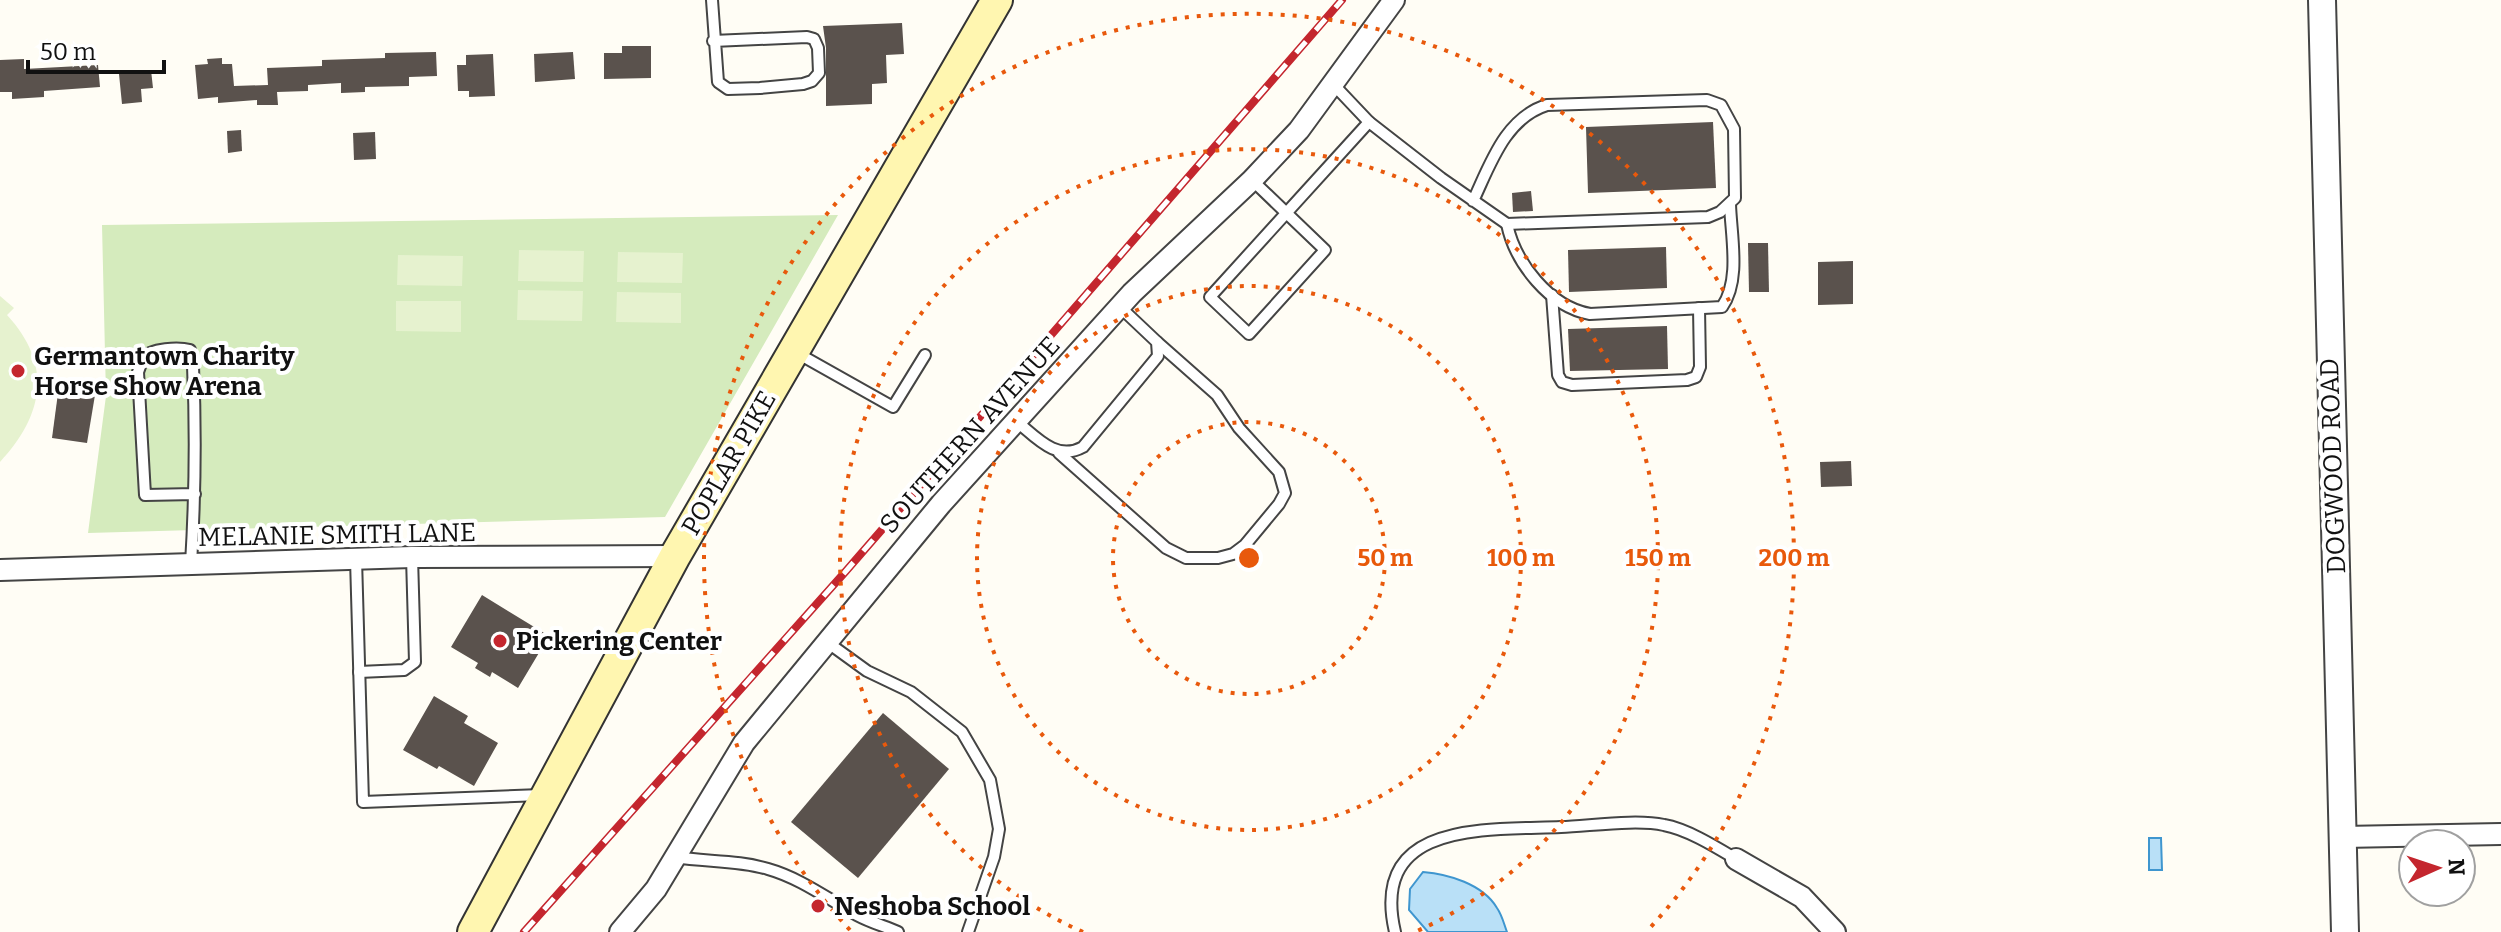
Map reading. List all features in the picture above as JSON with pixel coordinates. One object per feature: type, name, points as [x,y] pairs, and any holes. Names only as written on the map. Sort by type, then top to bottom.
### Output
[{"type":"main road","name":"POPLAR PIKE","points":[[473,932],[675,556],[997,0]]},
{"type":"street","name":"SOUTHERN AVENUE","points":[[622,932],[656,889],[744,743],[941,504],[1120,307],[1252,180],[1299,130],[1394,0]]},
{"type":"street","name":"DOGWOOD ROAD","points":[[2322,0],[2345,932]]},
{"type":"street","name":"MELANIE SMITH LANE","points":[[0,570],[412,557],[675,556]]},
{"type":"street","points":[[2343,837],[2501,834]]},
{"type":"street","points":[[1736,859],[1802,897],[1835,932]]},
{"type":"lane","points":[[712,0],[713,41],[718,82],[728,89],[803,84],[812,81],[819,73],[818,48],[814,39],[713,41]]},
{"type":"lane","points":[[1333,84],[1369,122],[1473,201],[1507,224],[1708,217],[1735,198],[1734,129],[1721,105],[1707,100],[1561,104],[1532,110],[1506,135],[1473,201]]},
{"type":"lane","points":[[1252,180],[1286,212],[1325,250],[1249,334],[1210,297],[1286,212],[1369,122]]},
{"type":"lane","points":[[1507,224],[1516,252],[1552,295],[1573,311],[1590,314],[1722,307],[1733,284],[1730,204]]},
{"type":"lane","points":[[1552,295],[1558,375],[1562,382],[1572,385],[1687,380],[1696,377],[1700,367],[1699,308]]},
{"type":"lane","points":[[1016,421],[1059,453],[1166,548],[1186,558],[1204,559],[1233,554],[1245,545],[1279,504],[1285,493],[1284,481],[1211,389],[1120,307]]},
{"type":"lane","points":[[1059,453],[1073,452],[1083,447],[1151,367],[1158,356],[1157,342]]},
{"type":"lane","points":[[191,564],[195,494],[195,418],[190,350],[182,348],[151,353],[142,359],[138,372],[145,495],[195,494]]},
{"type":"lane","points":[[794,351],[893,407],[925,355]]},
{"type":"lane","points":[[359,672],[404,670],[415,662],[412,557]]},
{"type":"lane","points":[[356,559],[363,802],[547,795]]},
{"type":"lane","points":[[827,642],[867,671],[911,692],[962,732],[990,780],[999,829],[994,857],[968,932]]},
{"type":"lane","points":[[1395,932],[1392,900],[1400,868],[1425,843],[1441,837],[1533,828],[1660,824],[1710,844],[1736,859]]},
{"type":"lane","points":[[675,857],[734,862],[769,869],[880,928],[898,932]]},
{"type":"green space","points":[[838,215],[665,517],[88,533],[106,396],[102,225]]},
{"type":"green space","points":[[519,250],[584,251],[583,282],[518,281]]},
{"type":"green space","points":[[618,252],[683,253],[682,283],[617,282]]},
{"type":"green space","points":[[398,255],[463,256],[462,286],[397,285]]},
{"type":"green space","points":[[518,290],[583,291],[582,321],[517,320]]},
{"type":"green space","points":[[617,292],[681,293],[681,323],[616,322]]},
{"type":"green space","name":"Germantown Charity Horse Show Arena","points":[[0,296],[14,308],[7,315],[32,352],[37,371],[37,390],[26,426],[0,462]]},
{"type":"green space","points":[[396,301],[461,301],[461,332],[396,331]]},
{"type":"water","points":[[2149,838],[2161,838],[2162,870],[2149,870]]},
{"type":"water","points":[[1423,872],[1454,878],[1483,893],[1499,911],[1507,932],[1428,932],[1409,910],[1410,889]]},
{"type":"building","points":[[902,23],[904,54],[886,55],[887,83],[872,84],[872,104],[826,106],[823,26]]},
{"type":"building","points":[[622,46],[651,46],[651,78],[604,79],[604,53],[622,53]]},
{"type":"building","points":[[436,52],[437,76],[409,77],[409,86],[365,87],[365,92],[341,93],[341,83],[308,85],[308,91],[277,92],[278,105],[257,105],[257,100],[218,103],[218,97],[198,99],[195,65],[208,64],[207,59],[222,58],[222,64],[232,64],[234,86],[268,85],[267,68],[322,66],[322,60],[385,58],[385,53]]},
{"type":"building","points":[[573,52],[575,79],[535,82],[534,54]]},
{"type":"building","points":[[493,54],[495,96],[469,97],[469,91],[458,91],[457,65],[466,65],[466,55]]},
{"type":"building","points":[[24,59],[24,69],[98,65],[100,87],[44,91],[44,97],[12,99],[12,92],[0,92],[0,60]]},
{"type":"building","points":[[151,70],[153,88],[141,89],[142,102],[122,104],[119,74]]},
{"type":"building","points":[[1713,122],[1716,188],[1588,193],[1586,127]]},
{"type":"building","points":[[241,130],[242,151],[228,153],[227,131]]},
{"type":"building","points":[[375,132],[376,159],[354,160],[353,133]]},
{"type":"building","points":[[1531,191],[1533,211],[1513,212],[1512,193]]},
{"type":"building","points":[[1748,243],[1768,243],[1769,292],[1749,292]]},
{"type":"building","points":[[1666,247],[1667,288],[1569,292],[1568,250]]},
{"type":"building","points":[[1853,261],[1853,304],[1818,305],[1818,262]]},
{"type":"building","points":[[1667,326],[1668,369],[1570,371],[1568,329]]},
{"type":"building","points":[[60,378],[97,383],[87,443],[52,438]]},
{"type":"building","points":[[1851,461],[1852,486],[1821,487],[1820,462]]},
{"type":"building","name":"Pickering Center","points":[[482,595],[549,636],[518,688],[492,672],[490,677],[475,668],[478,663],[451,647]]},
{"type":"building","points":[[434,696],[468,716],[464,723],[498,743],[474,786],[403,750]]},
{"type":"building","points":[[883,713],[949,769],[858,878],[791,822]]},
{"type":"railway","points":[[524,932],[846,571],[1342,0]]},
{"type":"place","name":"Germantown Charity Horse Show Arena","points":[[18,371]]},
{"type":"place","name":"Pickering Center","points":[[500,641]]},
{"type":"place","name":"Neshoba School","points":[[818,906]]}]
